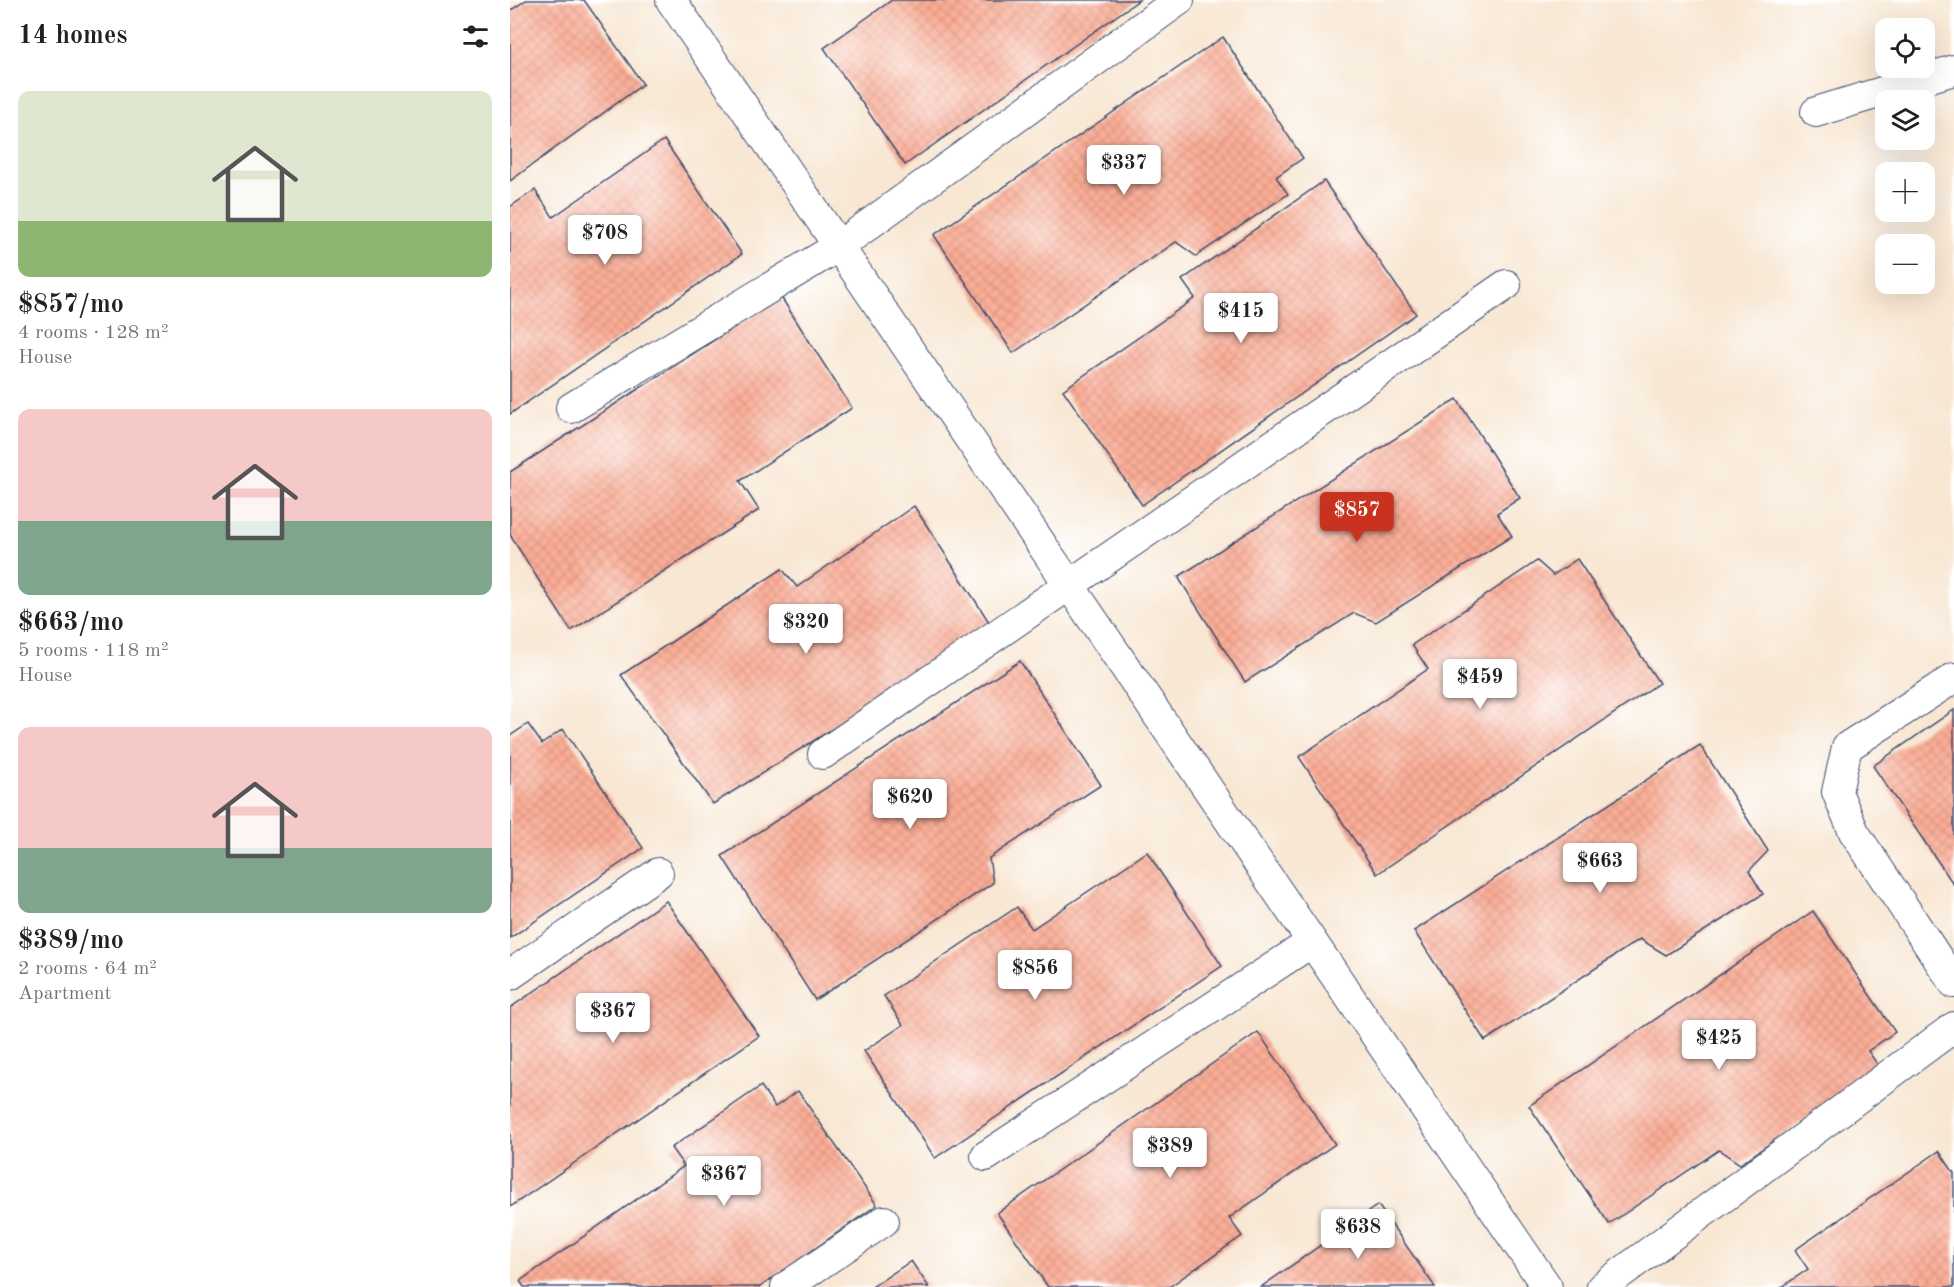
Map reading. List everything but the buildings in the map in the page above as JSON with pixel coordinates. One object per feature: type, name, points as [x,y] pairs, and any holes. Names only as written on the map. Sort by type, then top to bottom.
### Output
[{"type":"lane","points":[[671,0],[1547,1287]]},
{"type":"lane","points":[[571,408],[839,246],[1179,0]]},
{"type":"lane","points":[[1816,112],[1954,70]]},
{"type":"lane","points":[[823,754],[1071,587],[1506,285]]},
{"type":"lane","points":[[1954,678],[1847,747],[1837,792],[1854,832],[1954,983]]},
{"type":"lane","points":[[510,975],[658,873]]},
{"type":"lane","points":[[986,1156],[1312,942]]},
{"type":"lane","points":[[1602,1287],[1954,1027]]},
{"type":"lane","points":[[786,1287],[884,1221]]}]
